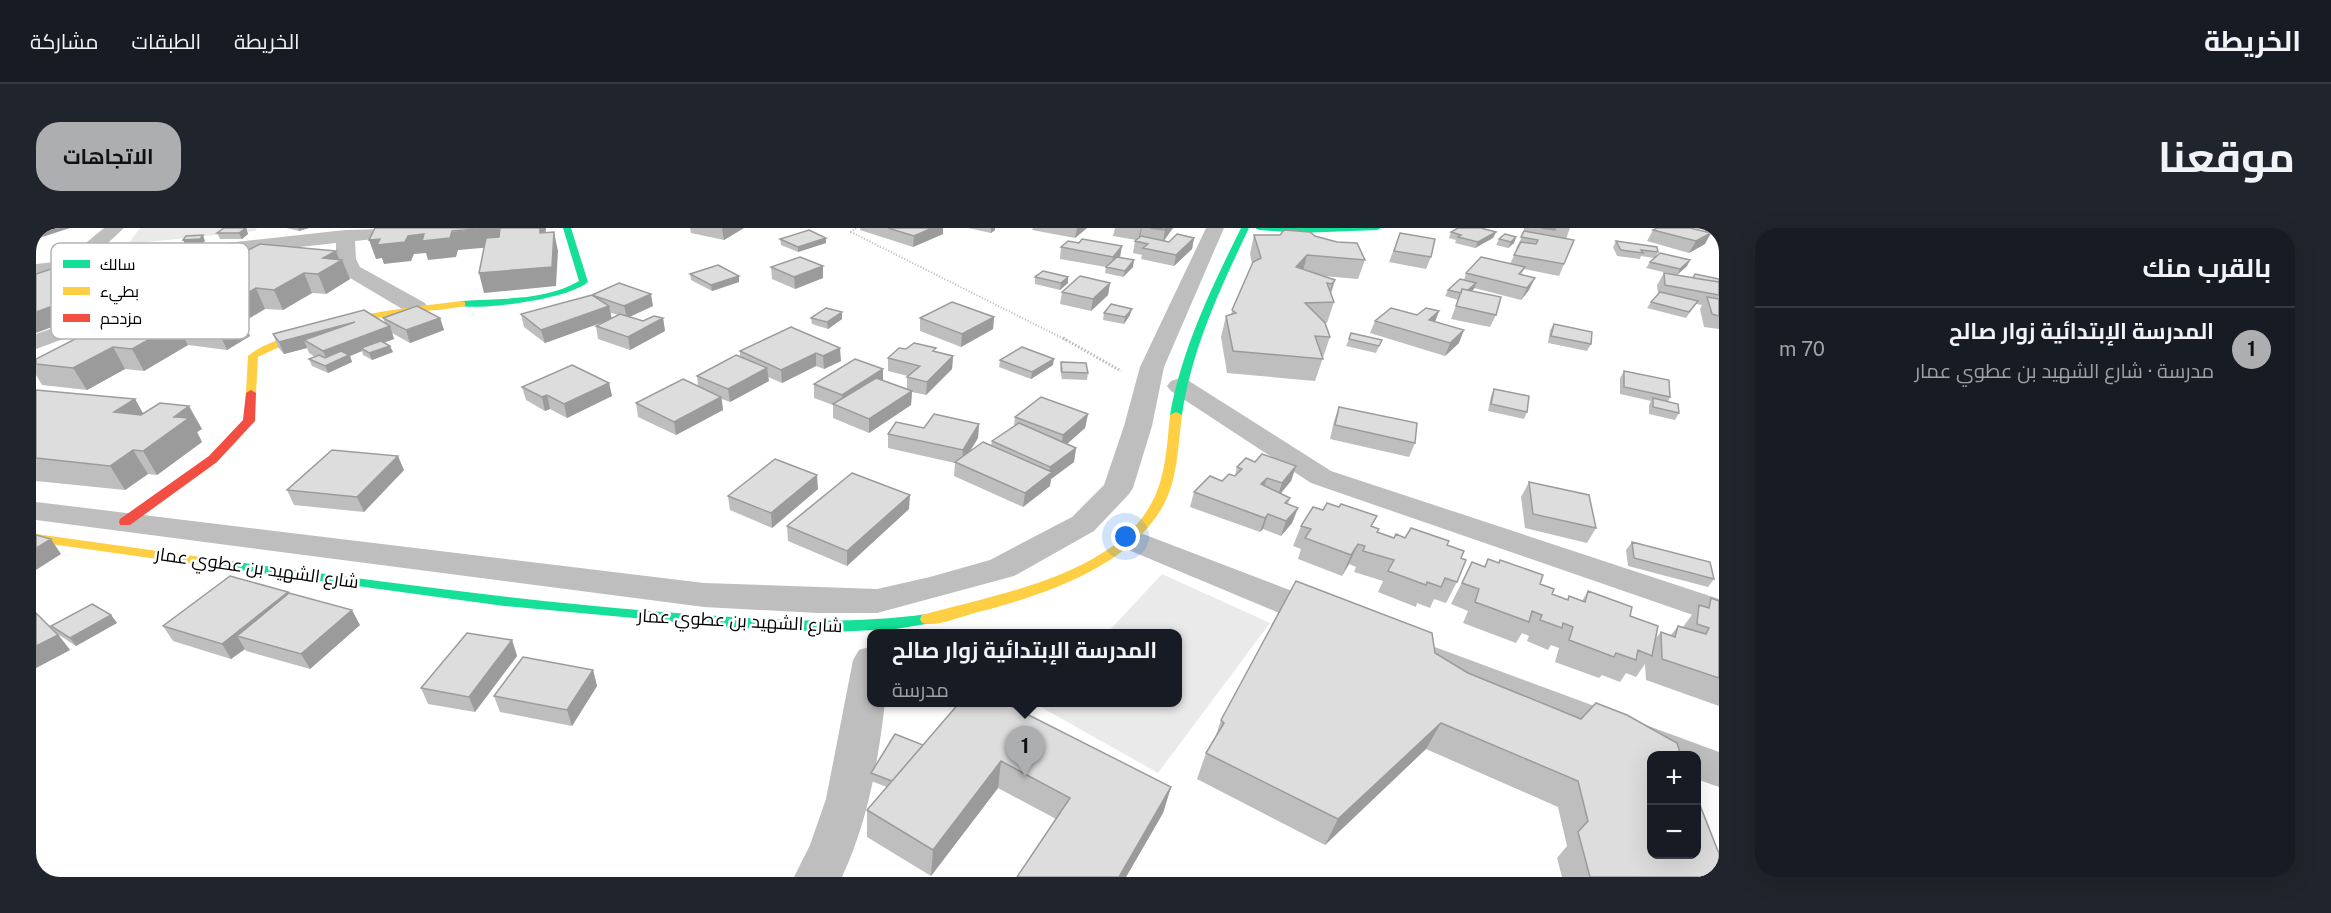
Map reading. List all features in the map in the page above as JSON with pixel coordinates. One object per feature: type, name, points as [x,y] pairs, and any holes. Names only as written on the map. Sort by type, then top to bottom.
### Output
[{"type":"street","points":[[97,243],[115,228]]},
{"type":"street","points":[[249,264],[348,232],[425,228]]},
{"type":"street","points":[[125,522],[213,459],[249,421],[253,356],[268,347],[322,329],[417,308],[554,294],[575,289],[584,282],[567,228]]},
{"type":"street","name":"شارع الشهيد بن عطوي عمار","points":[[878,629],[1002,568],[1083,524],[1118,488],[1138,426],[1152,368],[1215,228]]},
{"type":"street","name":"شارع الشهيد بن عطوي عمار","points":[[881,629],[941,617],[1022,594],[1109,555],[1130,539],[1154,512],[1168,466],[1180,386],[1203,317],[1245,228]]},
{"type":"street","points":[[1259,228],[1309,231],[1377,228]]},
{"type":"street","points":[[1709,228],[1719,231]]},
{"type":"street","points":[[348,232],[346,259],[352,271],[417,308]]},
{"type":"street","points":[[249,247],[321,239]]},
{"type":"street","points":[[36,270],[51,268]]},
{"type":"street","points":[[36,342],[51,337]]},
{"type":"street","points":[[1180,386],[1321,477],[1719,612]]},
{"type":"street","name":"شارع الشهيد بن عطوي عمار","points":[[36,511],[704,595],[819,601],[874,629]]},
{"type":"street","name":"شارع الشهيد بن عطوي عمار","points":[[36,538],[547,608],[815,628],[867,630]]},
{"type":"street","points":[[1130,539],[1354,629]]},
{"type":"street","points":[[1398,646],[1670,751]]},
{"type":"street","points":[[818,877],[827,861],[849,795],[867,685]]},
{"type":"street","points":[[1701,763],[1719,770]]},
{"type":"path","points":[[856,228],[851,232],[1072,343],[1148,386]]},
{"type":"shaded area","points":[[140,228],[257,228],[255,231],[129,243]]},
{"type":"shaded area","points":[[1162,574],[1270,623],[1158,773],[1041,707],[1182,707],[1182,629],[1111,629]]},
{"type":"building","points":[[224,228],[246,228],[239,233],[217,233]]},
{"type":"building","points":[[375,228],[488,228],[452,231],[450,238],[422,241],[424,234],[408,236],[405,242],[377,245],[380,239],[369,240]]},
{"type":"building","points":[[500,228],[540,228],[540,233],[554,232],[552,267],[479,273],[486,238],[499,237]]},
{"type":"building","points":[[888,228],[932,228],[914,236]]},
{"type":"building","points":[[1458,228],[1481,228],[1496,232],[1478,242],[1458,237],[1461,235],[1451,232]]},
{"type":"building","points":[[1690,228],[1711,233],[1696,241],[1653,230]]},
{"type":"building","points":[[809,230],[826,238],[798,247],[780,239]]},
{"type":"building","points":[[1284,230],[1310,232],[1315,236],[1337,242],[1357,243],[1365,260],[1307,255],[1296,267],[1335,280],[1332,284],[1327,283],[1334,302],[1305,303],[1325,323],[1330,337],[1315,336],[1323,359],[1233,351],[1226,316],[1236,313],[1232,310],[1253,262],[1261,258],[1254,235],[1280,235]]},
{"type":"building","points":[[1524,231],[1574,240],[1564,264],[1514,255],[1521,242],[1536,244],[1538,240],[1521,237]]},
{"type":"building","points":[[1400,233],[1435,239],[1431,257],[1394,251]]},
{"type":"building","points":[[1177,234],[1194,238],[1176,255],[1143,248],[1148,244],[1135,241],[1141,236],[1169,242]]},
{"type":"building","points":[[1505,234],[1516,237],[1511,242],[1499,239]]},
{"type":"building","points":[[203,235],[200,239],[183,240],[186,236]]},
{"type":"building","points":[[1082,239],[1122,246],[1113,257],[1061,247],[1068,241],[1079,243]]},
{"type":"building","points":[[1616,241],[1657,247],[1658,252],[1641,250],[1643,253],[1621,250]]},
{"type":"building","points":[[260,244],[336,251],[323,258],[342,260],[318,274],[304,273],[274,290],[256,288],[249,292],[249,250]]},
{"type":"building","points":[[1660,253],[1690,260],[1680,269],[1650,262]]},
{"type":"building","points":[[800,257],[823,266],[794,277],[771,267]]},
{"type":"building","points":[[1117,257],[1134,260],[1125,271],[1106,267]]},
{"type":"building","points":[[1481,257],[1525,267],[1519,274],[1535,278],[1527,288],[1466,273]]},
{"type":"building","points":[[718,265],[739,276],[711,285],[690,274]]},
{"type":"building","points":[[51,269],[51,307],[36,312],[36,274]]},
{"type":"building","points":[[1043,271],[1068,277],[1061,283],[1035,277]]},
{"type":"building","points":[[1664,273],[1719,282],[1719,295],[1665,285]]},
{"type":"building","points":[[1695,274],[1719,279],[1719,282],[1693,278]]},
{"type":"building","points":[[1080,276],[1110,283],[1093,299],[1062,292]]},
{"type":"building","points":[[1460,279],[1476,283],[1468,290],[1462,289],[1461,293],[1448,290]]},
{"type":"building","points":[[619,283],[651,294],[624,306],[592,295]]},
{"type":"building","points":[[1462,289],[1501,297],[1496,315],[1456,306]]},
{"type":"building","points":[[1660,292],[1698,301],[1689,312],[1651,302]]},
{"type":"building","points":[[592,295],[609,306],[541,330],[521,314]]},
{"type":"building","points":[[1707,297],[1719,299],[1719,316],[1712,314]]},
{"type":"building","points":[[952,302],[994,317],[962,334],[920,318]]},
{"type":"building","points":[[1111,304],[1132,309],[1125,317],[1104,313]]},
{"type":"building","points":[[417,306],[440,318],[406,330],[383,318]]},
{"type":"building","points":[[826,308],[842,312],[827,322],[811,318]]},
{"type":"building","points":[[1391,308],[1417,315],[1426,308],[1439,311],[1429,320],[1464,330],[1450,343],[1375,321]]},
{"type":"building","points":[[364,310],[390,326],[323,351],[304,340],[355,322],[279,342],[273,334]]},
{"type":"building","points":[[620,314],[643,321],[654,316],[663,318],[628,337],[596,326]]},
{"type":"building","points":[[1554,324],[1592,332],[1591,344],[1551,336]]},
{"type":"building","points":[[791,327],[840,348],[823,356],[816,353],[781,370],[740,351]]},
{"type":"building","points":[[1351,333],[1382,340],[1379,346],[1349,339]]},
{"type":"building","points":[[75,339],[150,339],[132,349],[113,347],[73,368],[36,364],[36,359]]},
{"type":"building","points":[[381,341],[390,346],[369,353],[361,348]]},
{"type":"building","points":[[914,343],[936,348],[933,351],[953,356],[927,382],[907,377],[920,366],[888,358],[899,348],[906,349]]},
{"type":"building","points":[[1022,347],[1054,359],[1032,372],[1000,360]]},
{"type":"building","points":[[341,351],[349,355],[325,366],[309,359],[319,355],[325,358]]},
{"type":"building","points":[[736,355],[767,368],[728,389],[697,376]]},
{"type":"building","points":[[855,359],[883,369],[842,395],[814,384]]},
{"type":"building","points":[[1061,362],[1086,363],[1088,373],[1062,372]]},
{"type":"building","points":[[572,365],[609,383],[564,404],[547,395],[542,397],[522,387]]},
{"type":"building","points":[[1624,371],[1669,380],[1670,397],[1624,387]]},
{"type":"building","points":[[876,378],[912,391],[869,419],[833,404]]},
{"type":"building","points":[[683,379],[721,397],[674,422],[636,403]]},
{"type":"building","points":[[1494,389],[1529,396],[1527,412],[1491,404]]},
{"type":"building","points":[[36,390],[135,399],[114,412],[141,415],[160,403],[189,406],[174,417],[189,418],[143,451],[133,450],[110,466],[36,458]]},
{"type":"building","points":[[1041,397],[1088,414],[1063,435],[1015,417]]},
{"type":"building","points":[[1653,398],[1678,404],[1679,413],[1653,407]]},
{"type":"building","points":[[1339,407],[1417,423],[1415,443],[1335,425]]},
{"type":"building","points":[[934,414],[979,424],[963,450],[888,434],[896,422],[924,428]]},
{"type":"building","points":[[1019,423],[1076,448],[1050,467],[992,441]]},
{"type":"building","points":[[983,442],[1052,472],[1025,493],[955,462]]},
{"type":"building","points":[[332,450],[398,456],[357,497],[287,490]]},
{"type":"building","points":[[1262,454],[1296,466],[1282,483],[1267,478],[1261,484],[1290,498],[1285,503],[1298,508],[1286,521],[1268,514],[1265,518],[1194,492],[1210,476],[1222,481],[1229,474],[1235,476],[1242,469],[1237,467],[1246,458],[1255,462]]},
{"type":"building","points":[[775,459],[817,475],[771,513],[728,496]]},
{"type":"building","points":[[852,473],[910,495],[847,551],[787,526]]},
{"type":"building","points":[[1529,482],[1589,495],[1596,528],[1533,514]]},
{"type":"building","points":[[1327,503],[1339,507],[1341,504],[1377,516],[1371,526],[1379,529],[1377,532],[1394,538],[1396,534],[1405,538],[1411,528],[1449,541],[1447,545],[1464,551],[1461,558],[1466,560],[1457,582],[1445,578],[1441,587],[1427,582],[1426,585],[1388,571],[1394,560],[1363,551],[1365,546],[1358,544],[1351,555],[1305,538],[1311,529],[1301,526],[1313,507],[1323,510]]},
{"type":"building","points":[[36,535],[51,539],[36,548]]},
{"type":"building","points":[[1632,542],[1710,562],[1714,579],[1634,558]]},
{"type":"building","points":[[1488,559],[1499,563],[1500,560],[1543,575],[1540,584],[1554,589],[1552,594],[1568,600],[1569,596],[1585,602],[1588,591],[1632,607],[1630,616],[1658,626],[1652,656],[1638,650],[1636,660],[1616,653],[1614,657],[1569,640],[1573,627],[1563,623],[1562,628],[1540,620],[1542,615],[1532,611],[1529,622],[1475,602],[1479,589],[1462,583],[1472,562],[1485,567]]},
{"type":"building","points":[[230,576],[288,592],[222,644],[163,626]]},
{"type":"building","points":[[1296,581],[1432,633],[1435,653],[1468,673],[1581,719],[1596,703],[1627,715],[1677,743],[1679,751],[1647,751],[1647,859],[1701,859],[1701,808],[1719,852],[1719,877],[1590,877],[1578,832],[1588,821],[1578,781],[1441,723],[1338,819],[1206,753],[1224,723],[1221,720]]},
{"type":"building","points":[[289,593],[352,610],[301,654],[237,636]]},
{"type":"building","points":[[1711,598],[1719,601],[1719,678],[1662,659],[1661,632],[1675,637],[1678,626],[1706,634],[1709,628],[1697,624],[1699,605],[1709,608]]},
{"type":"building","points":[[92,604],[111,615],[70,638],[51,626]]},
{"type":"building","points":[[36,613],[58,635],[36,646]]},
{"type":"building","points":[[467,633],[512,640],[469,697],[421,688]]},
{"type":"building","points":[[523,657],[593,670],[567,710],[494,696]]},
{"type":"building","points":[[956,707],[1013,707],[1171,787],[1119,877],[1017,877],[1070,798],[1001,761],[933,850],[867,810]]},
{"type":"building","points":[[895,734],[923,745],[892,781],[871,773]]},
{"type":"traffic: fast","points":[[462,304],[543,297],[573,289],[584,282],[567,228]]},
{"type":"traffic: fast","points":[[1176,415],[1180,390],[1194,342],[1245,228]]},
{"type":"traffic: fast","points":[[1259,228],[1300,231],[1377,228]]},
{"type":"traffic: fast","points":[[215,563],[504,601],[741,623],[834,627],[896,624],[927,619]]},
{"type":"traffic: slow","points":[[1709,228],[1719,231]]},
{"type":"traffic: slow","points":[[251,393],[253,356],[277,344],[302,334],[354,320],[382,314],[462,304]]},
{"type":"traffic: slow","points":[[927,619],[1021,594],[1089,566],[1119,548],[1142,527],[1158,504],[1168,472],[1176,415]]},
{"type":"traffic: slow","points":[[36,538],[215,563]]},
{"type":"traffic: jam","points":[[125,522],[213,459],[249,421],[251,393]]},
{"type":"place","name":"المدرسة الإبتدائية زوار صالح","points":[[1025,776]]}]
